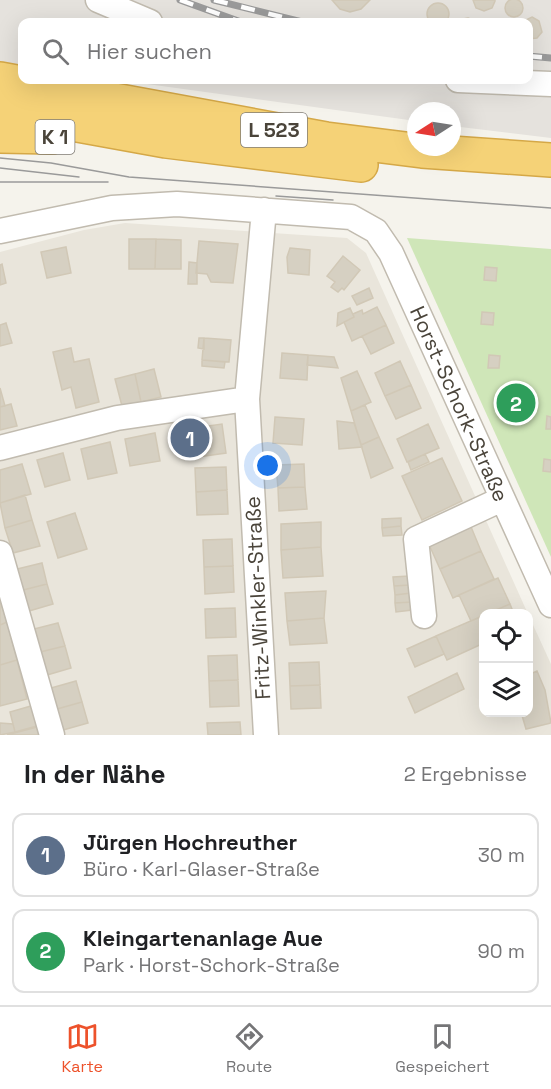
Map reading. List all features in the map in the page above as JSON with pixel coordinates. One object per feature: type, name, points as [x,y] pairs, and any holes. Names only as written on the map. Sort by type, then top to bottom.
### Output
[{"type":"highway","name":"L 523","points":[[0,79],[18,82]]},
{"type":"highway","name":"L 523","points":[[27,84],[326,139],[422,151],[551,160]]},
{"type":"highway","name":"L 523","points":[[0,111],[109,132],[310,160],[551,179]]},
{"type":"highway","name":"K 1","points":[[0,136],[36,139],[109,132]]},
{"type":"street","points":[[98,0],[141,18]]},
{"type":"street","points":[[533,83],[551,84]]},
{"type":"street","points":[[0,231],[111,208],[177,204],[264,210]]},
{"type":"street","name":"Horst-Schork-Straße","points":[[264,210],[351,217],[376,231],[391,253],[551,605]]},
{"type":"street","name":"Fritz-Winkler-Straße","points":[[264,210],[247,399],[266,735]]},
{"type":"street","points":[[0,448],[117,418],[247,399]]},
{"type":"street","points":[[424,616],[416,538],[502,499]]},
{"type":"street","points":[[0,553],[52,735]]},
{"type":"shaded area","points":[[0,0],[551,0],[551,138],[461,127],[461,102],[407,102],[407,120],[147,84],[533,84],[533,18],[18,18],[18,65],[0,63]]},
{"type":"shaded area","points":[[125,223],[347,238],[366,253],[526,609],[479,609],[479,717],[533,717],[533,625],[551,664],[551,735],[0,735],[0,252],[84,230]]},
{"type":"green space","points":[[407,238],[551,249],[551,557]]},
{"type":"building","points":[[510,-1],[518,-1],[523,4],[521,15],[510,17],[505,12],[505,4]]},
{"type":"building","points":[[332,0],[370,0],[361,9],[350,12],[340,9]]},
{"type":"building","points":[[473,0],[495,1],[492,8],[484,11],[476,8]]},
{"type":"building","points":[[434,4],[442,4],[448,10],[448,18],[428,18],[428,10]]},
{"type":"building","points":[[532,17],[539,21],[542,32],[537,38],[533,38],[533,18],[530,18]]},
{"type":"building","points":[[129,239],[156,239],[155,269],[129,269]]},
{"type":"building","points":[[156,239],[181,240],[181,269],[155,269]]},
{"type":"building","points":[[199,241],[238,244],[233,283],[211,282],[207,274],[196,273]]},
{"type":"building","points":[[66,247],[71,273],[47,278],[41,252]]},
{"type":"building","points":[[290,248],[310,250],[309,275],[288,273],[287,257]]},
{"type":"building","points":[[343,256],[360,270],[344,290],[342,288],[338,292],[331,287],[335,282],[327,276]]},
{"type":"building","points":[[189,262],[197,263],[197,284],[188,284]]},
{"type":"building","points":[[2,264],[6,283],[0,285],[0,265]]},
{"type":"building","points":[[485,267],[497,268],[496,281],[484,280]]},
{"type":"building","points":[[369,288],[373,298],[357,305],[352,296]]},
{"type":"building","points":[[377,307],[386,325],[352,341],[344,322],[354,317],[353,314],[362,310],[363,314]]},
{"type":"building","points":[[350,308],[354,317],[337,326],[338,313]]},
{"type":"building","points":[[482,312],[494,313],[493,325],[481,324]]},
{"type":"building","points":[[6,323],[12,343],[0,346],[0,325]]},
{"type":"building","points":[[386,325],[394,343],[371,354],[362,336]]},
{"type":"building","points":[[199,338],[204,338],[204,349],[198,348]]},
{"type":"building","points":[[204,338],[231,340],[229,362],[202,360]]},
{"type":"building","points":[[71,348],[74,362],[89,359],[99,402],[76,408],[71,387],[62,390],[53,352]]},
{"type":"building","points":[[282,353],[308,355],[307,380],[280,378]]},
{"type":"building","points":[[308,355],[334,357],[338,368],[307,365]]},
{"type":"building","points":[[489,355],[500,356],[499,368],[488,368]]},
{"type":"building","points":[[202,360],[225,362],[224,368],[202,366]]},
{"type":"building","points":[[400,361],[411,385],[385,396],[375,373]]},
{"type":"building","points":[[154,369],[161,397],[141,402],[135,374]]},
{"type":"building","points":[[357,371],[371,402],[351,411],[341,378]]},
{"type":"building","points":[[135,374],[141,402],[122,406],[115,379]]},
{"type":"building","points":[[411,385],[421,408],[396,419],[385,396]]},
{"type":"building","points":[[0,388],[5,406],[0,407]]},
{"type":"building","points":[[11,404],[17,426],[0,430],[0,407]]},
{"type":"building","points":[[365,405],[379,437],[361,445],[351,411]]},
{"type":"building","points":[[547,416],[551,417],[551,429],[546,429]]},
{"type":"building","points":[[275,417],[304,419],[302,445],[273,443]]},
{"type":"building","points":[[337,421],[354,423],[362,447],[339,449]]},
{"type":"building","points":[[222,424],[226,453],[184,459],[180,430]]},
{"type":"building","points":[[428,424],[439,448],[407,462],[397,439]]},
{"type":"building","points":[[155,433],[160,461],[130,466],[125,439]]},
{"type":"building","points":[[379,437],[393,468],[371,478],[361,445]]},
{"type":"building","points":[[110,442],[117,473],[88,479],[81,449]]},
{"type":"building","points":[[63,453],[70,480],[45,487],[37,460]]},
{"type":"building","points":[[425,454],[429,462],[411,470],[408,462]]},
{"type":"building","points":[[442,458],[462,501],[422,520],[402,476]]},
{"type":"building","points":[[544,459],[551,460],[551,472],[543,471]]},
{"type":"building","points":[[22,464],[31,494],[0,503],[0,470]]},
{"type":"building","points":[[304,464],[305,487],[278,488],[276,465]]},
{"type":"building","points":[[226,467],[227,490],[196,492],[195,468]]},
{"type":"building","points":[[305,487],[307,509],[279,511],[278,488]]},
{"type":"building","points":[[227,490],[228,514],[197,515],[196,492]]},
{"type":"building","points":[[25,495],[32,520],[5,528],[0,503]]},
{"type":"building","points":[[75,513],[87,549],[58,558],[47,522]]},
{"type":"building","points":[[401,518],[401,526],[382,528],[382,519]]},
{"type":"building","points":[[32,520],[40,546],[13,553],[5,528]]},
{"type":"building","points":[[321,522],[321,547],[281,550],[281,524]]},
{"type":"building","points":[[469,522],[481,551],[440,569],[427,540]]},
{"type":"building","points":[[401,526],[402,535],[383,536],[382,528]]},
{"type":"building","points":[[232,539],[233,566],[204,567],[203,540]]},
{"type":"building","points":[[321,547],[323,576],[283,578],[281,550]]},
{"type":"building","points":[[481,551],[494,579],[453,598],[440,569]]},
{"type":"building","points":[[42,563],[47,584],[23,590],[17,569]]},
{"type":"building","points":[[233,566],[234,592],[205,594],[204,567]]},
{"type":"building","points":[[409,576],[410,585],[394,586],[393,577]]},
{"type":"building","points":[[498,578],[510,604],[499,609],[479,609],[479,618],[471,621],[459,595]]},
{"type":"building","points":[[47,584],[53,604],[29,611],[23,590]]},
{"type":"building","points":[[410,585],[411,593],[395,595],[394,586]]},
{"type":"building","points":[[326,591],[324,618],[287,621],[285,593]]},
{"type":"building","points":[[411,593],[412,602],[395,603],[395,595]]},
{"type":"building","points":[[0,600],[7,622],[0,625]]},
{"type":"building","points":[[412,602],[412,610],[396,612],[395,603]]},
{"type":"building","points":[[510,604],[512,609],[498,609]]},
{"type":"building","points":[[235,608],[236,637],[206,638],[205,609]]},
{"type":"building","points":[[479,617],[479,645],[447,660],[436,636]]},
{"type":"building","points":[[324,618],[327,643],[290,645],[287,621]]},
{"type":"building","points":[[7,622],[17,660],[0,665],[0,625]]},
{"type":"building","points":[[58,623],[65,646],[40,652],[34,629]]},
{"type":"building","points":[[436,636],[444,654],[415,667],[407,649]]},
{"type":"building","points":[[65,646],[71,668],[47,675],[40,652]]},
{"type":"building","points":[[237,655],[238,680],[209,681],[208,656]]},
{"type":"building","points":[[17,660],[27,699],[0,706],[0,665]]},
{"type":"building","points":[[319,662],[320,685],[290,686],[289,663]]},
{"type":"building","points":[[537,671],[545,690],[551,723],[526,729],[522,717],[533,717],[533,673]]},
{"type":"building","points":[[457,673],[464,689],[415,713],[408,697]]},
{"type":"building","points":[[238,680],[239,706],[210,707],[209,681]]},
{"type":"building","points":[[76,681],[82,702],[57,709],[51,688]]},
{"type":"building","points":[[320,685],[321,708],[291,709],[290,686]]},
{"type":"building","points":[[82,702],[88,723],[63,730],[57,709]]},
{"type":"building","points":[[31,706],[37,726],[15,732],[10,712]]},
{"type":"building","points":[[240,722],[241,735],[208,735],[207,723]]},
{"type":"building","points":[[0,723],[13,724],[15,732],[0,735]]},
{"type":"building","points":[[37,727],[39,735],[7,735]]},
{"type":"tram line","points":[[0,158],[51,163],[129,177],[551,208]]},
{"type":"tram line","points":[[0,168],[79,177]]},
{"type":"tram line","points":[[0,182],[108,182]]},
{"type":"tram line","points":[[276,196],[333,200]]},
{"type":"railway","points":[[180,0],[230,18]]},
{"type":"railway","points":[[214,0],[286,18]]},
{"type":"railway","points":[[533,56],[551,58]]},
{"type":"place","name":"Kleingartenanlage Aue","points":[[516,403]]},
{"type":"place","name":"Jürgen Hochreuther","points":[[190,438]]}]
